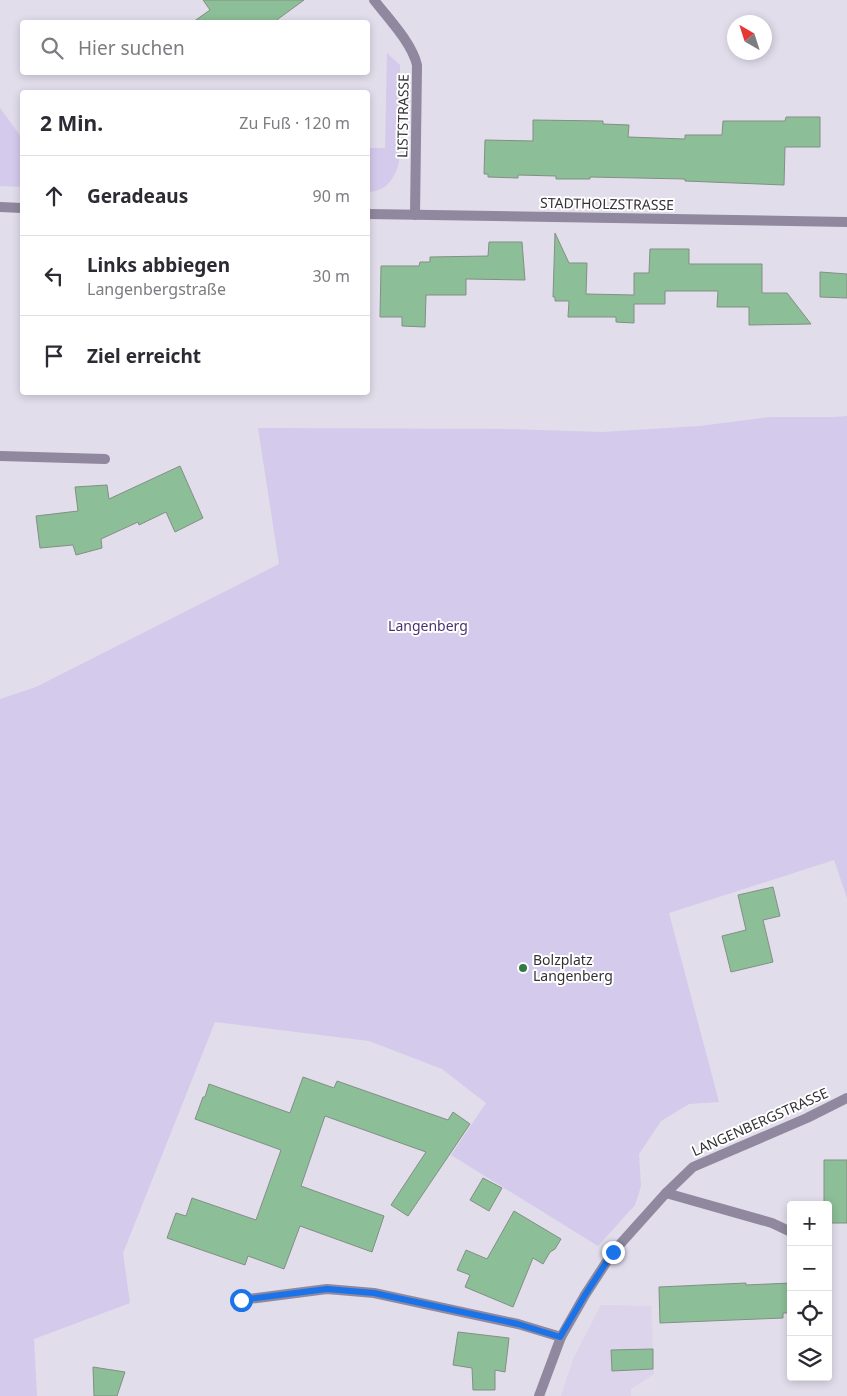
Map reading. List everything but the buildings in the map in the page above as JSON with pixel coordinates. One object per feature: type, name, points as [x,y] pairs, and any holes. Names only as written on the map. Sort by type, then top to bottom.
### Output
[{"type":"street","name":"LISTSTRASSE","points":[[374,0],[410,47],[417,65],[415,215]]},
{"type":"street","points":[[0,208],[20,208]]},
{"type":"street","name":"STADTHOLZSTRASSE","points":[[370,214],[847,222]]},
{"type":"street","points":[[0,456],[106,459]]},
{"type":"street","name":"LANGENBERGSTRASSE","points":[[539,1396],[560,1337],[585,1295],[613,1252],[666,1193],[693,1167],[807,1118],[847,1098]]},
{"type":"street","points":[[666,1193],[772,1223],[787,1230]]},
{"type":"street","points":[[241,1300],[327,1289],[374,1293],[518,1324],[560,1337]]},
{"type":"shaded area","points":[[601,1305],[651,1306],[654,1374],[631,1389],[631,1396],[561,1396],[573,1359]]},
{"type":"green space","points":[[387,53],[400,65],[399,162],[389,183],[380,190],[370,192],[370,148],[385,148]]},
{"type":"green space","points":[[0,108],[20,135],[20,187],[0,186]]},
{"type":"green space","name":"Langenberg","points":[[847,416],[847,898],[834,860],[669,913],[719,1102],[689,1104],[661,1121],[639,1154],[641,1186],[635,1205],[598,1246],[451,1155],[486,1103],[442,1069],[369,1041],[215,1022],[123,1253],[130,1303],[34,1339],[37,1396],[0,1396],[0,699],[36,687],[279,564],[258,428],[509,429],[602,432],[700,426],[770,417]]},
{"type":"place","name":"Bolzplatz Langenberg","points":[[523,968]]},
{"type":"route","points":[[241,1300],[327,1289],[374,1293],[518,1324],[560,1337],[613,1252]]}]
